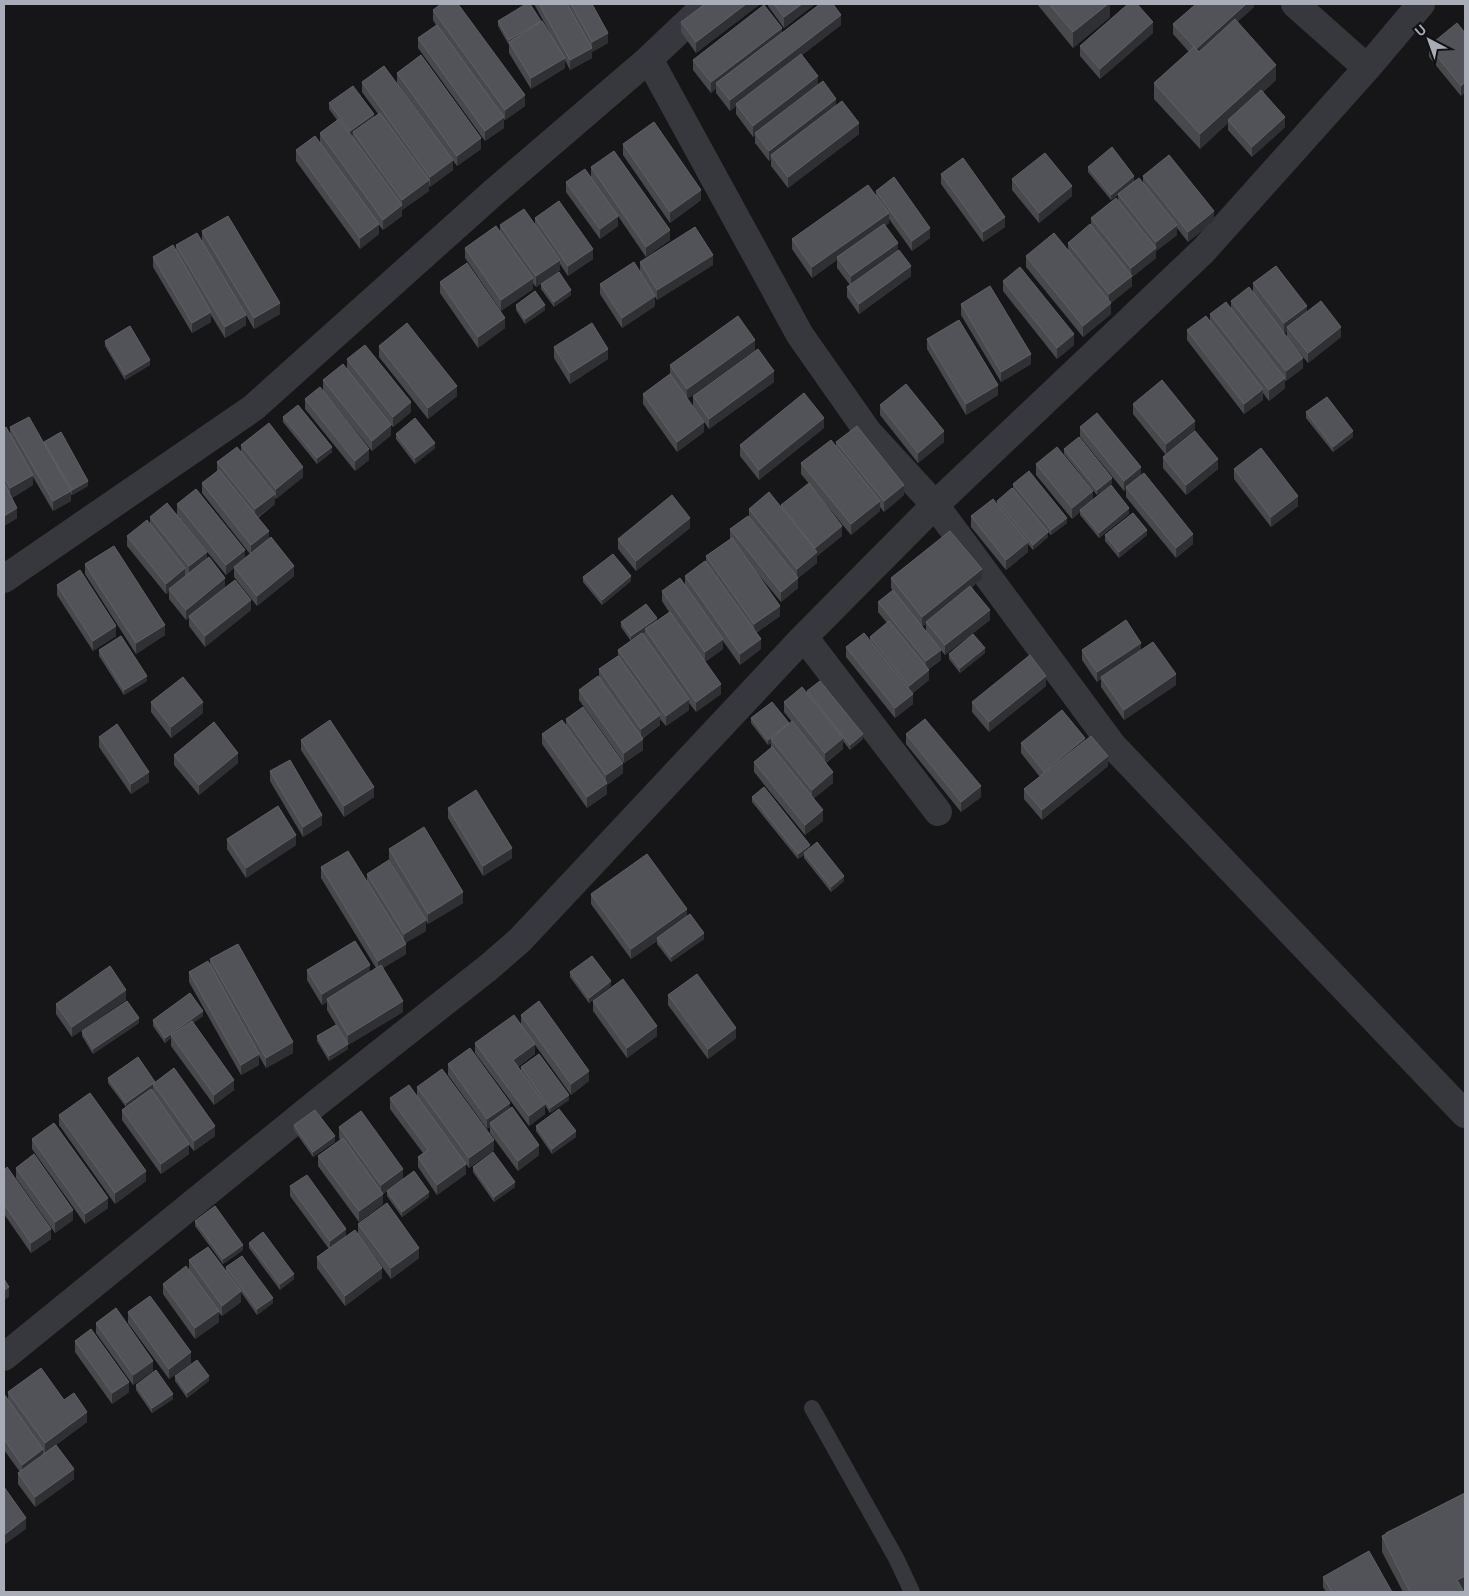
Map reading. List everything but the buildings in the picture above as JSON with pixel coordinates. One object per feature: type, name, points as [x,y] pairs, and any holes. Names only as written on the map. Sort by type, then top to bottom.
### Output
[{"type":"street","points":[[4,579],[254,408],[494,192],[649,59],[707,4]]},
{"type":"street","points":[[1295,4],[1367,68]]},
{"type":"street","points":[[4,1357],[318,1102],[489,967],[520,940],[804,637],[936,505],[1203,251],[1367,68],[1421,4]]},
{"type":"street","points":[[649,59],[800,334],[868,432],[936,505],[1113,746],[1465,1114]]},
{"type":"street","points":[[804,637],[938,812]]},
{"type":"lane","points":[[812,1408],[892,1550],[912,1592]]}]
